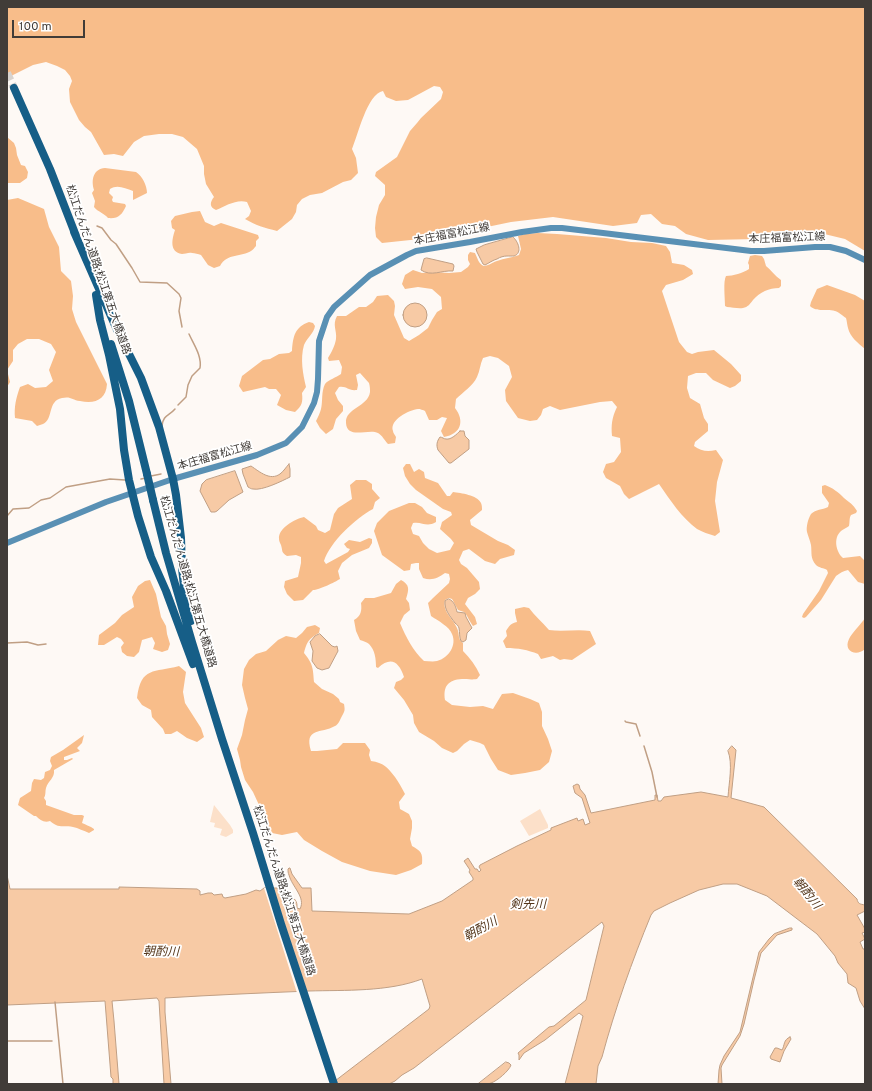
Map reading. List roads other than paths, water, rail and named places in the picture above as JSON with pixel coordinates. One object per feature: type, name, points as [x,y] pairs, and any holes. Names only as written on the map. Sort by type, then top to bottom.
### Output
[{"type":"highway","name":"松江だんだん道路;松江第五大橋道路","points":[[14,88],[47,162],[96,295],[129,401],[166,553],[192,642],[281,924],[334,1084]]},
{"type":"highway","points":[[74,232],[117,330],[141,378],[159,427],[176,495],[185,596],[191,620],[192,642]]},
{"type":"highway","points":[[96,295],[100,320],[120,409],[124,450],[132,492],[142,531],[222,740]]},
{"type":"main road","name":"本庄福富松江線","points":[[7,543],[99,504],[132,492],[257,455],[286,443],[302,427],[314,403],[317,392],[319,341],[322,328],[327,317],[334,307],[370,275],[407,254],[416,251],[522,232],[562,228],[764,252],[830,247],[846,251],[865,260]]},
{"type":"water","points":[[513,237],[517,241],[519,247],[517,254],[514,256],[502,257],[485,265],[483,264],[476,249],[484,245]]},
{"type":"water","points":[[427,258],[453,264],[453,271],[429,273],[421,270],[424,259]]},
{"type":"water","points":[[415,303],[423,307],[427,315],[423,323],[415,327],[407,323],[403,315],[407,307]]},
{"type":"water","points":[[460,431],[464,431],[465,436],[469,440],[469,449],[449,463],[438,450],[438,442],[440,437],[450,439]]},
{"type":"water","points":[[289,464],[290,477],[261,489],[252,489],[248,487],[242,469],[251,466],[265,475],[273,477],[283,472]]},
{"type":"water","points":[[235,471],[243,492],[229,500],[217,511],[211,512],[200,491],[202,484],[206,480]]},
{"type":"water","points":[[449,599],[455,606],[457,612],[465,613],[472,628],[467,633],[466,640],[463,642],[460,639],[458,626],[449,615],[445,607],[445,601]]},
{"type":"water","points":[[320,634],[332,646],[337,646],[338,651],[329,668],[322,670],[317,668],[312,661],[313,651],[310,642],[315,636]]},
{"type":"water","points":[[732,746],[736,750],[731,798],[764,807],[857,899],[859,903],[865,905],[865,911],[857,915],[865,929],[865,932],[862,933],[865,939],[860,942],[863,949],[865,949],[865,1009],[860,1001],[856,988],[848,983],[847,974],[817,934],[767,896],[737,884],[723,884],[699,890],[654,911],[651,915],[618,1003],[598,1066],[596,1084],[565,1084],[583,1016],[579,1013],[545,1040],[524,1053],[519,1060],[518,1053],[549,1027],[554,1026],[586,1000],[604,926],[602,922],[414,1068],[389,1084],[331,1084],[429,1009],[430,1006],[422,979],[395,986],[366,990],[165,998],[171,1084],[164,1084],[159,1001],[157,998],[112,1001],[119,1084],[113,1084],[113,1079],[111,1077],[105,1001],[7,1005],[7,875],[10,889],[119,889],[119,887],[197,889],[200,891],[200,895],[208,893],[212,893],[214,895],[222,894],[225,898],[246,894],[256,890],[260,891],[264,888],[277,888],[283,894],[293,898],[297,903],[297,908],[300,909],[301,900],[289,874],[288,869],[290,868],[292,874],[302,888],[311,888],[312,911],[409,914],[442,901],[473,880],[469,872],[470,870],[464,861],[468,858],[475,869],[479,872],[481,870],[479,867],[480,865],[551,830],[551,828],[577,818],[578,821],[583,819],[585,825],[590,823],[582,798],[575,793],[573,786],[577,784],[585,795],[591,813],[655,800],[655,795],[657,795],[658,801],[661,801],[664,797],[701,792],[728,797],[730,767],[728,751]]},
{"type":"water","points":[[792,928],[792,930],[777,935],[761,953],[744,1024],[740,1036],[722,1065],[722,1084],[718,1084],[720,1065],[724,1056],[740,1032],[759,952],[774,934]]},
{"type":"water","points":[[790,1037],[791,1039],[780,1062],[771,1059],[770,1057],[775,1048],[782,1050],[785,1041]]},
{"type":"water","points":[[506,1062],[511,1065],[508,1070],[494,1082],[489,1084],[478,1084]]},
{"type":"waterway","points":[[97,226],[102,228],[116,244],[140,282],[167,283],[179,294],[181,298],[179,311],[182,327]]},
{"type":"waterway","points":[[178,405],[186,397],[188,385],[192,376],[200,368],[199,355],[189,334]]},
{"type":"waterway","points":[[162,426],[165,418],[175,409]]},
{"type":"waterway","points":[[151,476],[161,474]]},
{"type":"waterway","points":[[141,479],[146,478]]},
{"type":"waterway","points":[[7,516],[13,509],[29,508],[41,500],[50,498],[66,487],[110,479],[125,480]]},
{"type":"waterway","points":[[7,643],[27,642],[38,645],[46,644]]},
{"type":"waterway","points":[[625,721],[636,724],[640,736]]},
{"type":"waterway","points":[[644,746],[652,772],[657,797]]},
{"type":"waterway","points":[[55,1002],[63,1084]]},
{"type":"waterway","points":[[7,1041],[52,1041]]},
{"type":"tunnel","points":[[7,73],[14,88]]},
{"type":"water label","name":"朝酌川","points":[[806,894]]},
{"type":"water label","name":"剣先川","points":[[528,906]]},
{"type":"water label","name":"朝酌川","points":[[481,930]]},
{"type":"water label","name":"朝酌川","points":[[161,953]]}]
